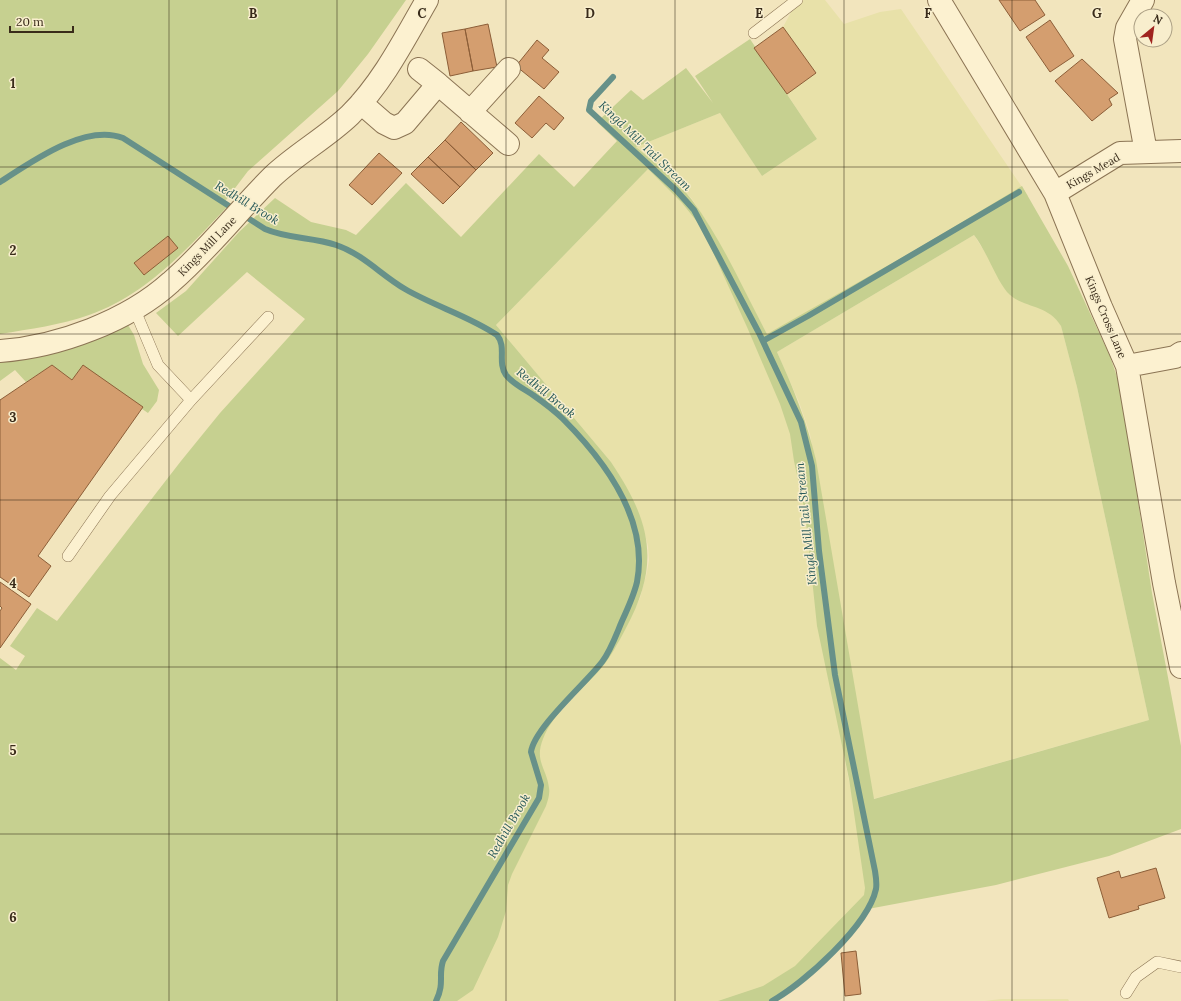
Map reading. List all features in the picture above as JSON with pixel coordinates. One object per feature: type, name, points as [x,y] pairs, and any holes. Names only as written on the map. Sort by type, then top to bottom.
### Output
[{"type":"street","name":"Kings Mill Lane","points":[[0,350],[55,342],[134,308],[170,283],[200,255],[278,171],[327,134],[361,103],[387,70],[428,0]]},
{"type":"street","name":"Kings Cross Lane","points":[[939,0],[1055,193],[1101,307],[1127,366],[1164,583],[1181,667]]},
{"type":"street","points":[[1143,0],[1127,28],[1124,39],[1146,152]]},
{"type":"street","points":[[420,69],[508,144]]},
{"type":"street","points":[[470,112],[509,69]]},
{"type":"street","points":[[361,103],[384,123],[394,128],[405,123],[438,84]]},
{"type":"street","name":"Kings Mead","points":[[1055,193],[1120,153],[1181,151]]},
{"type":"street","points":[[1127,366],[1175,357],[1181,353]]},
{"type":"lane","points":[[754,33],[797,0]]},
{"type":"lane","points":[[134,308],[158,365],[191,400]]},
{"type":"lane","points":[[68,556],[110,496],[191,400],[268,317]]},
{"type":"lane","points":[[1126,994],[1136,977],[1157,962],[1181,967]]},
{"type":"shaded area","points":[[801,0],[825,0],[844,24],[880,12],[901,9],[1028,196],[767,334],[708,224],[692,199],[662,169],[636,147],[720,113],[762,176],[817,139],[787,94],[816,73],[783,27],[795,5]]},
{"type":"shaded area","points":[[648,169],[682,203],[702,228],[794,424],[845,761],[871,892],[814,971],[791,989],[772,1001],[436,1001],[540,761],[539,752],[542,739],[552,721],[598,671],[617,645],[640,598],[649,560],[648,546],[641,520],[625,485],[611,462],[496,325]]},
{"type":"shaded area","points":[[974,235],[1012,296],[1046,310],[1057,319],[1061,326],[1077,387],[1149,720],[873,799],[810,434],[799,402],[777,352]]},
{"type":"shaded area","points":[[1001,999],[1068,999],[1069,1001],[985,1001]]},
{"type":"green space","points":[[0,0],[406,0],[368,54],[338,91],[248,171],[223,204],[227,207],[197,239],[147,283],[129,296],[89,315],[56,324],[0,334]]},
{"type":"green space","points":[[750,39],[817,139],[762,176],[720,113],[636,147],[680,186],[703,215],[723,248],[767,334],[917,249],[1022,186],[1068,266],[1110,356],[1121,389],[1152,593],[1181,746],[1181,829],[1109,856],[996,885],[868,909],[863,918],[810,974],[798,984],[772,1001],[718,1001],[763,986],[795,966],[864,895],[865,888],[849,779],[817,626],[805,512],[790,434],[780,404],[702,228],[682,203],[648,169],[496,325],[611,462],[625,484],[643,524],[647,543],[647,563],[644,583],[637,605],[614,651],[598,672],[575,695],[547,729],[541,747],[540,759],[548,781],[548,799],[546,806],[512,874],[508,885],[506,911],[498,937],[473,990],[457,1001],[0,1001],[0,658],[16,670],[25,656],[10,646],[37,608],[57,621],[220,413],[305,319],[247,272],[178,336],[156,313],[186,291],[239,232],[275,198],[311,222],[346,230],[356,235],[406,183],[461,237],[539,154],[574,187],[617,141],[597,122],[631,90],[643,100],[686,68],[713,103],[695,76]],"holes":[[[974,235],[1007,292],[1020,301],[1049,313],[1061,326],[1077,387],[1149,720],[874,799],[816,460],[799,405],[777,352]]]},
{"type":"green space","points":[[128,325],[134,335],[143,364],[159,390],[157,401],[148,413],[81,368],[72,380],[52,365],[26,382],[15,370],[0,381],[0,358],[65,349],[83,344]]},
{"type":"building","points":[[999,0],[1035,0],[1045,15],[1020,31]]},
{"type":"building","points":[[1050,20],[1074,56],[1050,72],[1026,37]]},
{"type":"building","points":[[488,24],[497,67],[473,71],[465,29]]},
{"type":"building","points":[[783,27],[816,73],[787,94],[754,48]]},
{"type":"building","points":[[465,29],[473,71],[450,76],[442,33]]},
{"type":"building","points":[[537,40],[549,50],[542,58],[559,72],[544,89],[516,66]]},
{"type":"building","points":[[1082,59],[1118,93],[1109,99],[1112,105],[1092,121],[1055,81]]},
{"type":"building","points":[[539,96],[564,118],[554,130],[546,123],[532,138],[515,123]]},
{"type":"building","points":[[461,122],[493,153],[476,170],[445,140]]},
{"type":"building","points":[[445,140],[476,170],[460,187],[428,157]]},
{"type":"building","points":[[379,153],[402,173],[372,205],[349,185]]},
{"type":"building","points":[[428,157],[460,187],[443,204],[411,174]]},
{"type":"building","points":[[168,236],[178,248],[144,275],[134,263]]},
{"type":"building","points":[[52,365],[72,380],[83,365],[143,407],[38,556],[51,566],[29,597],[0,577],[0,400]]},
{"type":"building","points":[[0,582],[31,604],[0,648],[0,611],[2,608],[0,606]]},
{"type":"building","points":[[1156,868],[1165,898],[1138,906],[1139,909],[1109,918],[1097,878],[1119,871],[1121,878]]},
{"type":"building","points":[[856,951],[861,994],[845,996],[841,953]]},
{"type":"waterway","name":"Kingd Mill Tail Stream","points":[[613,77],[591,101],[589,110],[676,190],[694,210],[759,333],[801,422],[812,466],[819,551],[835,675],[875,871],[876,889],[871,904],[861,920],[848,936],[801,981],[772,1001]]},
{"type":"waterway","name":"Redhill Brook","points":[[0,182],[43,155],[59,147],[76,140],[92,136],[108,135],[123,138],[265,229],[283,235],[327,242],[346,249],[363,259],[405,289],[475,322],[497,335],[501,344],[502,365],[506,375],[515,383],[545,403],[563,419],[594,453],[608,472],[620,493],[630,514],[636,536],[639,559],[637,582],[633,597],[613,642],[602,662],[562,706],[541,731],[534,742],[531,752],[541,785],[539,798],[443,961],[441,984],[436,1001]]},
{"type":"waterway","points":[[763,341],[1019,192]]}]
